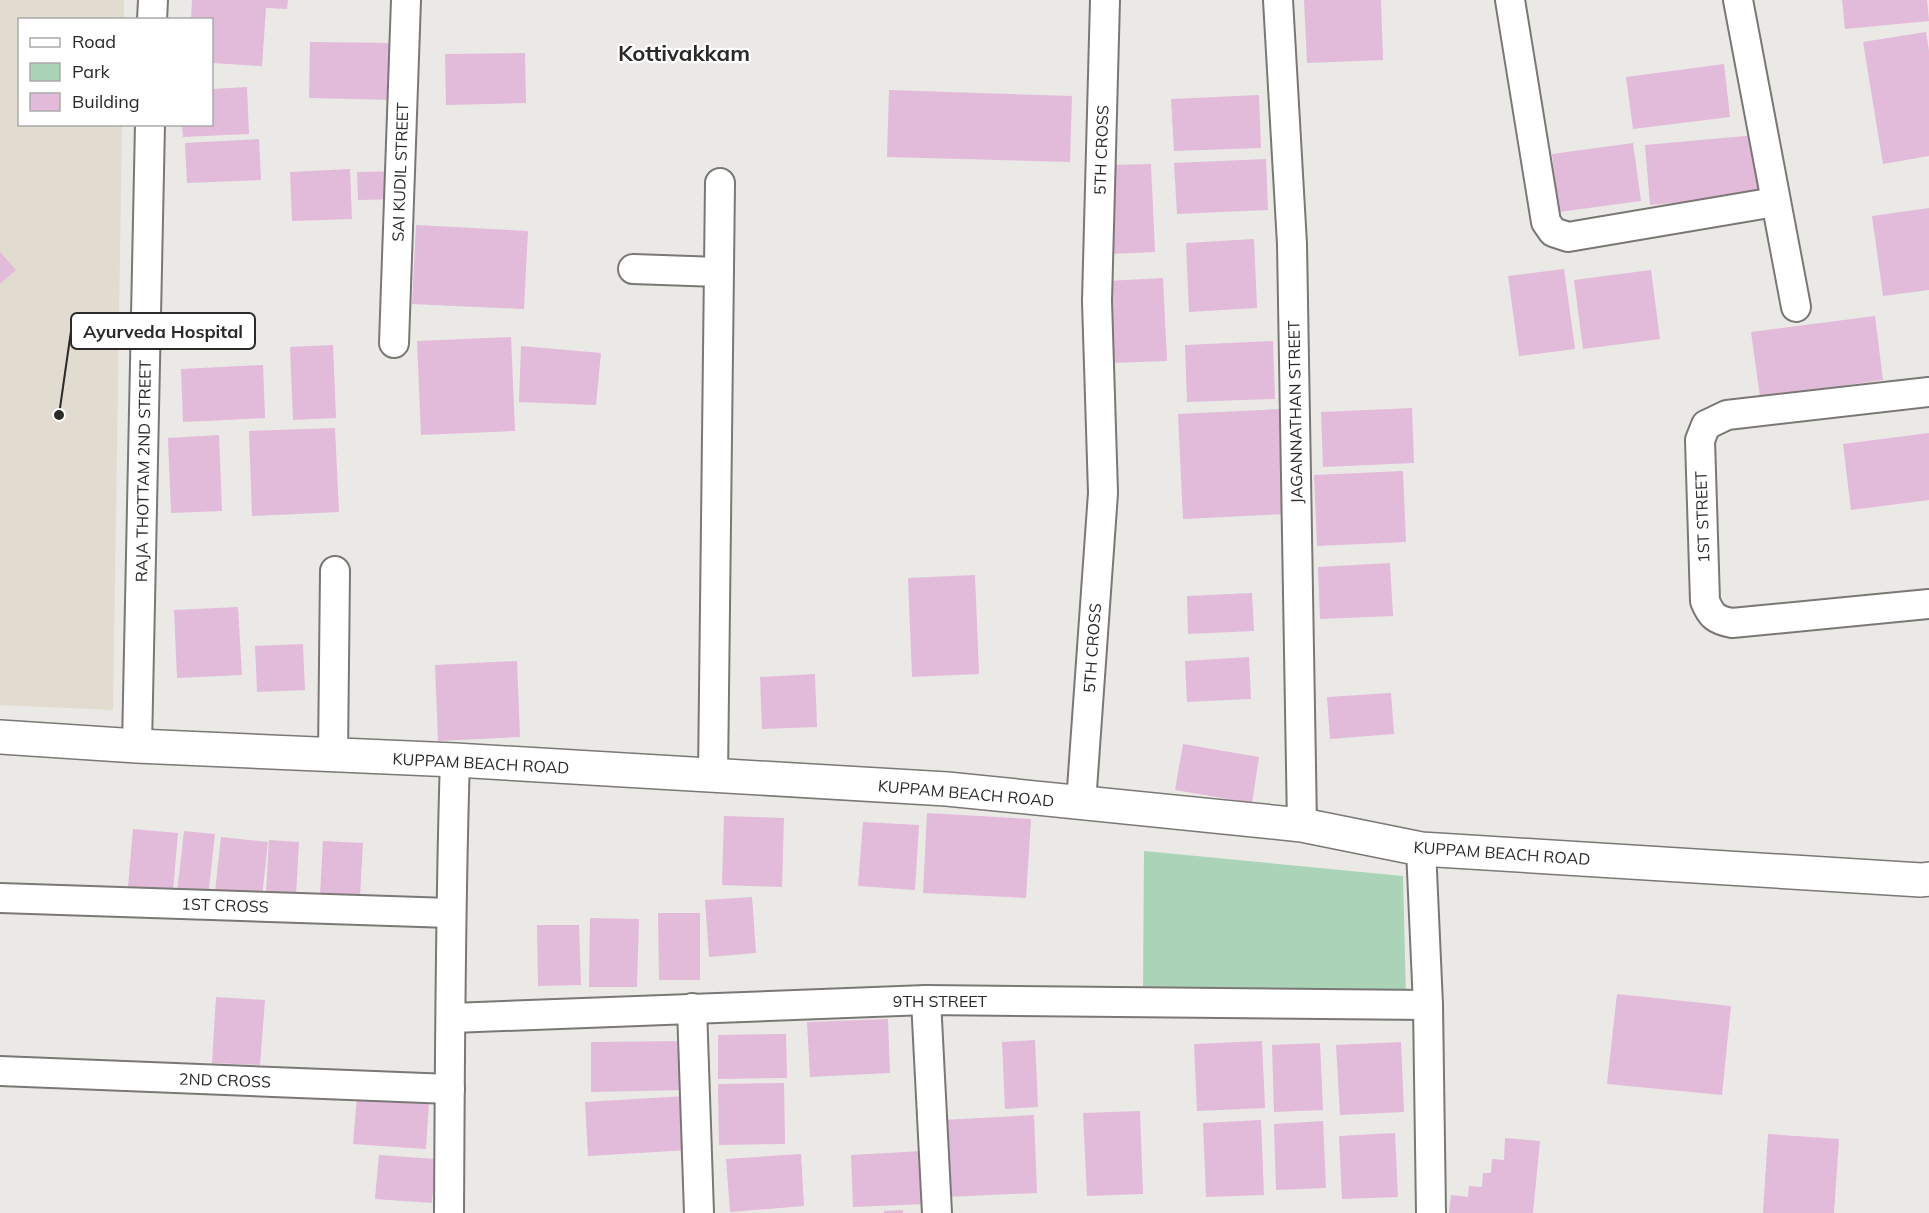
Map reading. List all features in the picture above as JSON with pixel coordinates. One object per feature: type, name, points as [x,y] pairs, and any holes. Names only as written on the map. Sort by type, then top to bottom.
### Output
[{"type":"street","points":[[152,18],[153,0]]},
{"type":"street","name":"SAI KUDIL STREET","points":[[394,343],[406,0]]},
{"type":"street","name":"5TH CROSS","points":[[1081,803],[1103,493],[1096,301],[1105,0]]},
{"type":"street","name":"JAGANNATHAN STREET","points":[[1278,0],[1292,244],[1302,825]]},
{"type":"street","points":[[1510,0],[1546,222],[1553,232],[1568,237],[1775,202]]},
{"type":"street","points":[[1738,0],[1796,307]]},
{"type":"street","name":"RAJA THOTTAM 2ND STREET","points":[[137,747],[150,126]]},
{"type":"street","points":[[712,777],[720,183]]},
{"type":"street","points":[[633,269],[719,272]]},
{"type":"street","name":"1ST STREET","points":[[1929,392],[1727,415],[1707,424],[1700,440],[1705,601],[1710,614],[1718,621],[1732,623],[1929,604]]},
{"type":"street","points":[[333,755],[335,571]]},
{"type":"street","name":"KUPPAM BEACH ROAD","points":[[0,737],[137,747],[455,760],[712,777],[947,789],[1302,825],[1421,849],[1929,879]]},
{"type":"street","points":[[449,1213],[452,1018],[450,912],[455,760]]},
{"type":"street","points":[[1410,1213],[1431,1213],[1428,1005],[1421,849]]},
{"type":"street","name":"1ST CROSS","points":[[0,898],[450,912]]},
{"type":"street","points":[[926,1000],[937,1213]]},
{"type":"street","name":"9TH STREET","points":[[452,1018],[926,1000],[1428,1005]]},
{"type":"street","points":[[692,1008],[699,1213]]},
{"type":"street","name":"2ND CROSS","points":[[0,1071],[450,1089]]},
{"type":"shaded area","points":[[0,0],[124,0],[124,18],[18,18],[18,126],[122,126],[113,710],[0,705]]},
{"type":"green space","points":[[1144,851],[1403,876],[1406,998],[1143,995]]},
{"type":"building","points":[[192,0],[288,0],[287,9],[266,8],[262,66],[213,63],[213,18],[191,18]]},
{"type":"building","points":[[1304,0],[1381,0],[1383,60],[1307,63]]},
{"type":"building","points":[[1842,0],[1927,0],[1929,21],[1845,29]]},
{"type":"building","points":[[1926,32],[1929,51],[1929,156],[1883,164],[1863,42]]},
{"type":"building","points":[[310,42],[397,43],[396,100],[309,98]]},
{"type":"building","points":[[525,53],[526,103],[446,105],[445,54]]},
{"type":"building","points":[[1724,64],[1730,117],[1633,129],[1626,77]]},
{"type":"building","points":[[247,87],[249,134],[183,137],[182,126],[213,126],[213,89]]},
{"type":"building","points":[[889,90],[1072,96],[1070,162],[887,157]]},
{"type":"building","points":[[1259,95],[1261,148],[1174,151],[1171,99]]},
{"type":"building","points":[[1756,135],[1761,195],[1650,205],[1645,145]]},
{"type":"building","points":[[259,139],[261,180],[187,183],[185,143]]},
{"type":"building","points":[[1633,143],[1641,201],[1559,212],[1552,154]]},
{"type":"building","points":[[1266,159],[1268,210],[1177,214],[1174,163]]},
{"type":"building","points":[[1151,164],[1155,252],[1110,254],[1107,165]]},
{"type":"building","points":[[350,169],[352,219],[292,221],[290,172]]},
{"type":"building","points":[[403,171],[403,199],[358,200],[357,172]]},
{"type":"building","points":[[1929,208],[1929,290],[1883,296],[1872,216]]},
{"type":"building","points":[[416,225],[528,231],[524,309],[412,304]]},
{"type":"building","points":[[1254,239],[1257,308],[1189,312],[1186,243]]},
{"type":"building","points":[[0,252],[16,270],[0,284]]},
{"type":"building","points":[[1564,269],[1575,349],[1519,356],[1508,276]]},
{"type":"building","points":[[1651,270],[1660,339],[1583,349],[1574,280]]},
{"type":"building","points":[[1163,278],[1167,361],[1111,363],[1107,281]]},
{"type":"building","points":[[1875,316],[1883,380],[1760,397],[1751,332]]},
{"type":"building","points":[[511,337],[515,431],[421,435],[417,341]]},
{"type":"building","points":[[1273,341],[1275,399],[1187,402],[1185,345]]},
{"type":"building","points":[[333,345],[336,418],[293,420],[290,347]]},
{"type":"building","points":[[521,346],[601,353],[596,405],[519,402]]},
{"type":"building","points":[[263,365],[265,418],[183,422],[181,369]]},
{"type":"building","points":[[1412,408],[1414,463],[1323,467],[1321,412]]},
{"type":"building","points":[[1282,409],[1286,514],[1183,519],[1178,414]]},
{"type":"building","points":[[335,428],[339,512],[252,516],[249,431]]},
{"type":"building","points":[[1929,433],[1929,500],[1851,510],[1843,444]]},
{"type":"building","points":[[219,435],[222,511],[171,513],[168,438]]},
{"type":"building","points":[[1403,471],[1406,542],[1317,546],[1314,475]]},
{"type":"building","points":[[1390,563],[1393,616],[1320,619],[1318,567]]},
{"type":"building","points":[[975,575],[979,674],[912,677],[908,578]]},
{"type":"building","points":[[1252,593],[1254,631],[1188,634],[1187,596]]},
{"type":"building","points":[[238,607],[242,675],[177,678],[174,610]]},
{"type":"building","points":[[303,644],[305,690],[257,692],[255,646]]},
{"type":"building","points":[[1249,657],[1251,699],[1187,702],[1185,661]]},
{"type":"building","points":[[517,661],[520,737],[438,741],[435,665]]},
{"type":"building","points":[[815,674],[817,727],[762,729],[760,677]]},
{"type":"building","points":[[1391,693],[1394,734],[1330,739],[1327,697]]},
{"type":"building","points":[[1183,744],[1259,757],[1252,803],[1175,790]]},
{"type":"building","points":[[927,813],[1031,819],[1026,898],[923,893]]},
{"type":"building","points":[[724,816],[784,818],[782,887],[722,885]]},
{"type":"building","points":[[863,822],[919,825],[915,890],[858,886]]},
{"type":"building","points":[[133,829],[178,833],[173,891],[128,887]]},
{"type":"building","points":[[184,831],[215,834],[208,897],[177,893]]},
{"type":"building","points":[[221,837],[268,842],[262,897],[215,892]]},
{"type":"building","points":[[269,840],[299,842],[296,895],[266,893]]},
{"type":"building","points":[[323,841],[363,843],[360,897],[320,895]]},
{"type":"building","points":[[752,897],[756,953],[709,957],[705,900]]},
{"type":"building","points":[[658,913],[700,913],[700,980],[659,980]]},
{"type":"building","points":[[590,918],[639,919],[637,987],[589,987]]},
{"type":"building","points":[[537,925],[579,925],[581,985],[538,986]]},
{"type":"building","points":[[1617,994],[1731,1006],[1722,1095],[1607,1084]]},
{"type":"building","points":[[216,997],[265,1000],[260,1065],[212,1063]]},
{"type":"building","points":[[888,1019],[890,1073],[810,1077],[807,1022]]},
{"type":"building","points":[[786,1034],[787,1078],[718,1079],[718,1035]]},
{"type":"building","points":[[1035,1040],[1038,1107],[1005,1109],[1002,1042]]},
{"type":"building","points":[[686,1041],[687,1090],[591,1092],[591,1042]]},
{"type":"building","points":[[1262,1041],[1265,1108],[1197,1111],[1194,1044]]},
{"type":"building","points":[[1401,1042],[1404,1112],[1340,1115],[1336,1045]]},
{"type":"building","points":[[1320,1043],[1323,1110],[1274,1112],[1272,1045]]},
{"type":"building","points":[[784,1083],[785,1144],[719,1145],[718,1084]]},
{"type":"building","points":[[686,1096],[689,1150],[588,1156],[585,1102]]},
{"type":"building","points":[[357,1097],[429,1102],[426,1149],[353,1144]]},
{"type":"building","points":[[1140,1111],[1143,1194],[1087,1196],[1083,1113]]},
{"type":"building","points":[[1034,1115],[1037,1193],[946,1197],[943,1120]]},
{"type":"building","points":[[1261,1120],[1264,1195],[1206,1197],[1203,1123]]},
{"type":"building","points":[[1323,1121],[1326,1188],[1276,1190],[1274,1124]]},
{"type":"building","points":[[1395,1133],[1398,1197],[1342,1199],[1339,1136]]},
{"type":"building","points":[[1768,1134],[1839,1139],[1834,1213],[1763,1213]]},
{"type":"building","points":[[1505,1138],[1540,1141],[1533,1213],[1449,1213],[1451,1195],[1468,1197],[1469,1186],[1482,1187],[1483,1173],[1491,1173],[1492,1159],[1504,1160]]},
{"type":"building","points":[[922,1151],[925,1204],[853,1207],[851,1155]]},
{"type":"building","points":[[801,1154],[804,1206],[730,1212],[726,1159]]},
{"type":"building","points":[[379,1155],[436,1159],[432,1203],[375,1199]]},
{"type":"building","points":[[903,1210],[903,1213],[884,1213],[884,1211]]},
{"type":"place","name":"Ayurveda Hospital","points":[[59,415]]},
{"type":"district","name":"Kottivakkam","points":[[684,53]]}]
